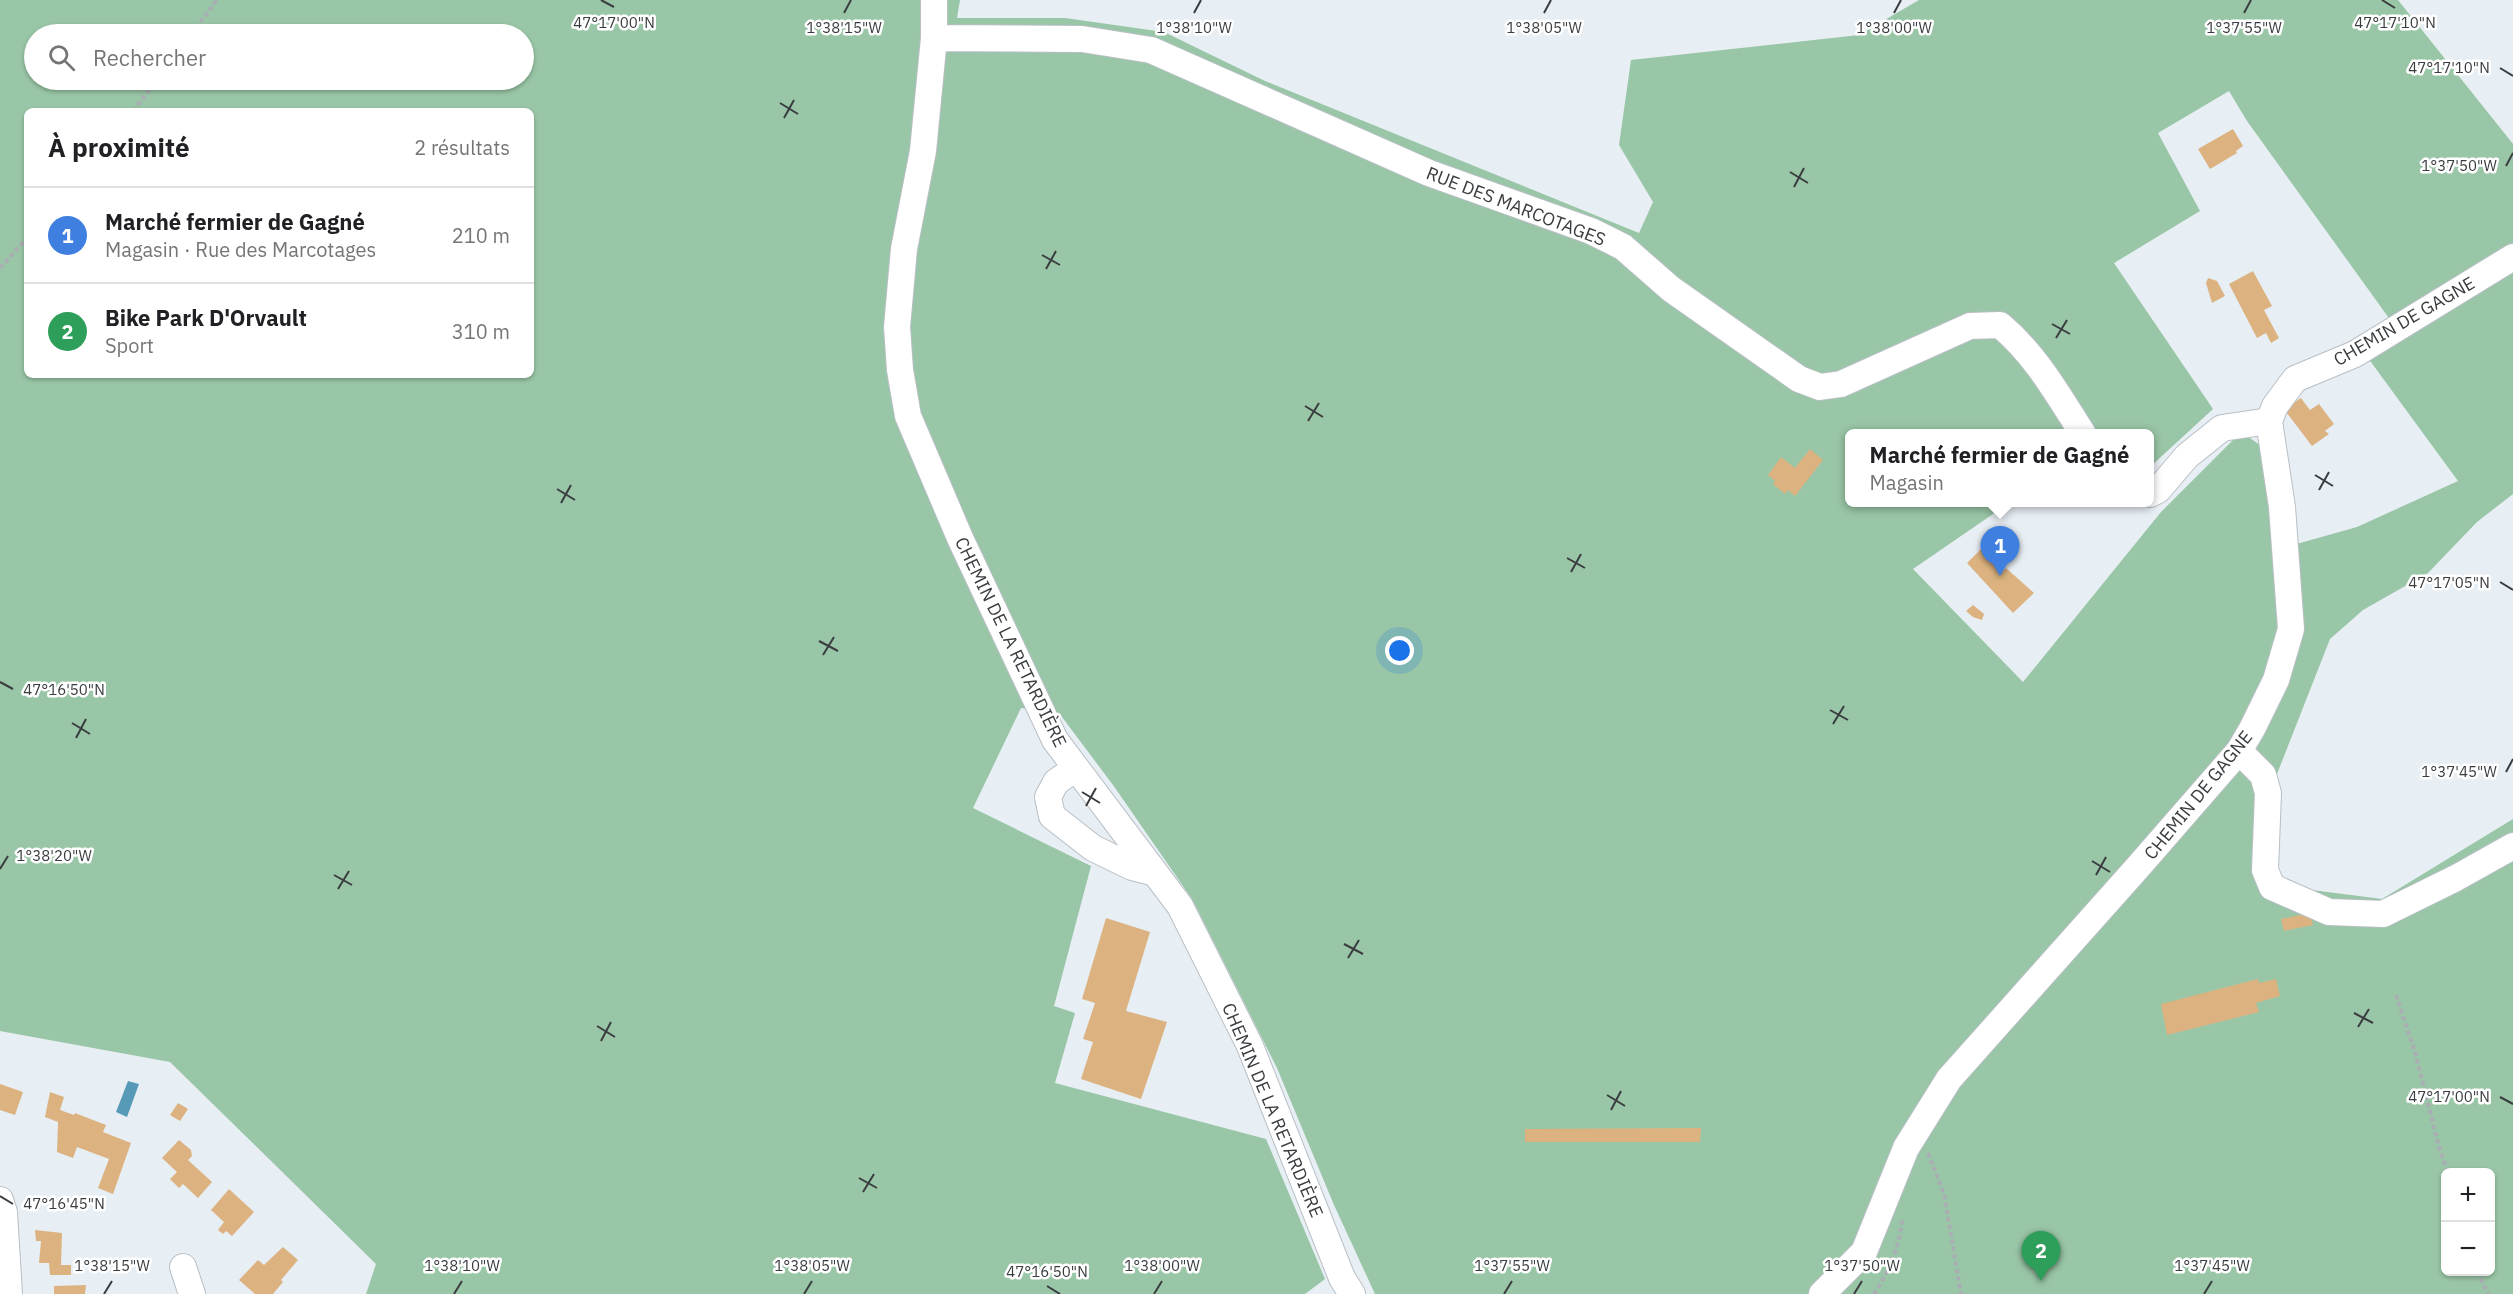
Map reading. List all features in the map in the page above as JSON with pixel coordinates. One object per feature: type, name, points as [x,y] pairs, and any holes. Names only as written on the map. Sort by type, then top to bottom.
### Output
[{"type":"street","name":"CHEMIN DE LA RETARDIÈRE","points":[[934,0],[934,38],[923,151],[904,249],[897,327],[900,370],[908,416],[960,538],[1050,729],[1076,768],[1179,906],[1250,1046],[1342,1278],[1352,1294]]},
{"type":"street","name":"RUE DES MARCOTAGES","points":[[934,38],[1082,39],[1151,50],[1429,173],[1602,236],[1623,247],[1671,289],[1799,379],[1820,387],[1841,384],[1970,326],[2000,325],[2017,339],[2035,359],[2080,429]]},
{"type":"street","name":"CHEMIN DE GAGNE","points":[[1822,1294],[1864,1252],[1906,1148],[1949,1079],[2239,751],[2252,729],[2276,680],[2291,629],[2282,507],[2269,421],[2275,406],[2295,379],[2355,354],[2513,257]]},
{"type":"street","points":[[2154,492],[2187,456],[2222,428],[2269,421]]},
{"type":"street","points":[[2239,751],[2263,775],[2268,794],[2265,870],[2272,887],[2329,912],[2383,914],[2456,878],[2513,846]]},
{"type":"street","points":[[1076,768],[1056,782],[1048,797],[1052,816],[1093,848],[1132,867],[1155,873]]},
{"type":"street","points":[[0,1200],[4,1212],[9,1294]]},
{"type":"street","points":[[183,1267],[192,1294]]},
{"type":"path","points":[[199,24],[217,0]]},
{"type":"path","points":[[135,108],[149,90]]},
{"type":"path","points":[[0,268],[24,241]]},
{"type":"path","points":[[2396,995],[2415,1052],[2446,1168]]},
{"type":"path","points":[[1921,1153],[1929,1153],[1944,1194],[1961,1294]]},
{"type":"path","points":[[1874,1294],[1882,1282],[1901,1236],[1903,1214]]},
{"type":"path","points":[[2479,1276],[2488,1294]]},
{"type":"green space","points":[[0,0],[960,0],[957,18],[1065,18],[1164,32],[1265,81],[1639,233],[1653,202],[1619,145],[1631,60],[1859,35],[1919,0],[2398,0],[2513,144],[2513,494],[2477,522],[2428,573],[2363,610],[2330,639],[2277,774],[2274,874],[2312,890],[2382,899],[2513,819],[2513,1294],[1375,1294],[1334,1205],[1277,1068],[1192,899],[1113,785],[1059,713],[1021,708],[973,808],[1091,866],[1054,1006],[1075,1013],[1055,1083],[1266,1139],[1325,1279],[1305,1294],[366,1294],[376,1264],[170,1062],[0,1031]],"holes":[[[2229,91],[2247,121],[2404,339],[2368,358],[2458,481],[2357,527],[2275,550],[2260,445],[2241,432],[2161,512],[2023,682],[1913,569],[2003,507],[1845,507],[1845,429],[2154,429],[2154,463],[2213,409],[2114,263],[2200,211],[2158,133]]]},
{"type":"water","points":[[128,1081],[139,1084],[127,1117],[116,1112]]},
{"type":"building","points":[[2233,129],[2243,146],[2236,151],[2237,153],[2210,169],[2198,149]]},
{"type":"building","points":[[2253,271],[2272,306],[2264,310],[2279,338],[2271,343],[2266,333],[2257,338],[2229,284]]},
{"type":"building","points":[[2208,278],[2217,281],[2225,296],[2212,303],[2206,283]]},
{"type":"building","points":[[2301,398],[2310,410],[2319,404],[2334,424],[2325,431],[2329,434],[2312,446],[2284,409]]},
{"type":"building","points":[[1810,449],[1823,460],[1795,496],[1788,490],[1785,494],[1773,484],[1775,481],[1768,475],[1781,457],[1795,468]]},
{"type":"building","points":[[1981,549],[2003,571],[2006,568],[2034,593],[2013,613],[1967,563]]},
{"type":"building","points":[[1973,605],[1984,614],[1982,620],[1966,611]]},
{"type":"building","points":[[2310,913],[2313,925],[2284,931],[2281,919]]},
{"type":"building","points":[[1106,918],[1150,932],[1126,1011],[1167,1022],[1141,1099],[1081,1079],[1093,1042],[1083,1039],[1095,1003],[1082,999]]},
{"type":"building","points":[[2258,979],[2259,983],[2276,979],[2280,996],[2256,1003],[2259,1012],[2167,1035],[2161,1004]]},
{"type":"building","points":[[0,1084],[23,1092],[15,1115],[0,1110]]},
{"type":"building","points":[[50,1092],[64,1097],[60,1110],[106,1125],[103,1132],[131,1143],[113,1194],[98,1188],[109,1159],[77,1147],[73,1158],[57,1152],[58,1122],[45,1117]]},
{"type":"building","points":[[178,1103],[188,1109],[180,1121],[170,1115]]},
{"type":"building","points":[[1701,1128],[1700,1142],[1525,1142],[1525,1129]]},
{"type":"building","points":[[179,1140],[191,1150],[192,1156],[188,1160],[212,1182],[198,1198],[183,1184],[179,1188],[170,1179],[177,1172],[162,1158]]},
{"type":"building","points":[[229,1189],[254,1212],[232,1236],[226,1231],[223,1234],[218,1230],[224,1222],[211,1210]]},
{"type":"building","points":[[35,1230],[62,1233],[61,1265],[71,1265],[71,1275],[50,1275],[49,1263],[39,1263],[41,1241],[36,1241]]},
{"type":"building","points":[[283,1247],[298,1260],[281,1280],[283,1282],[273,1294],[255,1294],[239,1280],[258,1260],[264,1265]]},
{"type":"building","points":[[86,1285],[85,1294],[54,1294],[54,1286]]},
{"type":"place","name":"Marché fermier de Gagné","points":[[2000,576]]},
{"type":"place","name":"Bike Park D'Orvault","points":[[2041,1281]]}]
